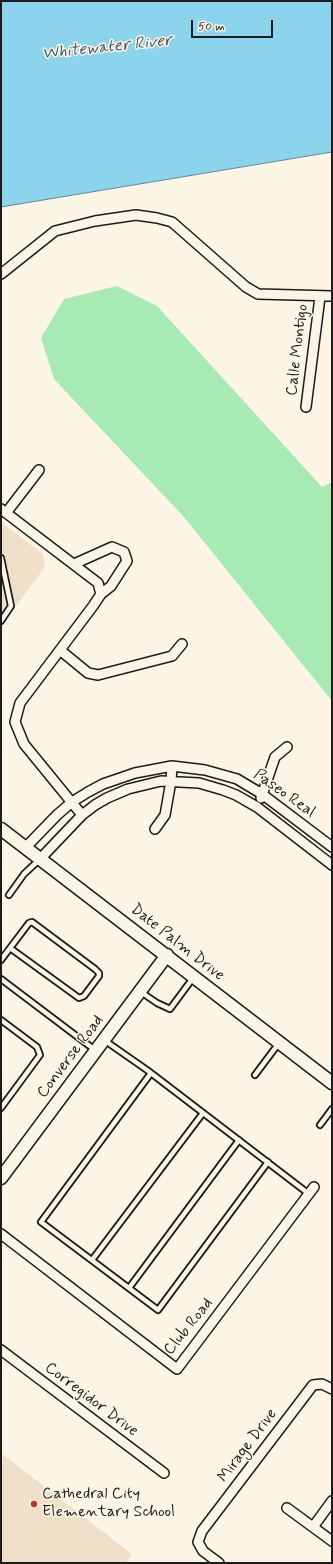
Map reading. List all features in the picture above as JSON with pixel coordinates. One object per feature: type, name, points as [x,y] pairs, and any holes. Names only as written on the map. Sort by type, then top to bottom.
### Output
[{"type":"main road","name":"Date Palm Drive","points":[[1,829],[41,858],[332,1083]]},
{"type":"main road","name":"Converse Road","points":[[1,1178],[167,955]]},
{"type":"street","points":[[1,274],[55,230],[95,221],[136,215],[172,222],[246,287],[258,294],[320,297],[332,296]]},
{"type":"street","name":"Calle Montigo","points":[[306,407],[320,297]]},
{"type":"street","points":[[39,470],[3,511],[98,583],[100,594]]},
{"type":"street","points":[[74,564],[112,547],[124,552],[127,561],[111,586],[100,594],[20,703],[15,722],[24,744],[82,814]]},
{"type":"street","points":[[60,650],[88,673],[98,674],[172,656],[182,644]]},
{"type":"street","points":[[257,807],[275,758],[287,747]]},
{"type":"street","points":[[154,829],[165,815],[172,766]]},
{"type":"street","name":"Paseo Real","points":[[26,847],[42,829],[72,802],[103,784],[135,772],[172,766],[188,767],[223,774],[237,779],[262,794],[332,847]]},
{"type":"street","name":"Paseo Real","points":[[41,858],[82,814],[94,805],[116,793],[144,784],[171,781],[200,783],[236,796],[257,807],[332,865]]},
{"type":"street","name":"Club Road","points":[[1,1234],[177,1370],[312,1190]]},
{"type":"street","name":"Corregidor Drive","points":[[1,1350],[164,1473]]},
{"type":"street","name":"Mirage Drive","points":[[219,1563],[203,1551],[198,1542],[202,1531],[313,1385],[322,1384],[332,1389]]},
{"type":"street","points":[[313,1527],[332,1501]]},
{"type":"street","points":[[287,1508],[332,1541]]},
{"type":"lane","points":[[1,558],[10,606],[10,609],[1,621]]},
{"type":"lane","points":[[9,895],[24,874],[41,858]]},
{"type":"lane","points":[[1,960],[10,948],[29,923],[32,922],[95,969],[99,973],[99,976],[84,996],[79,998],[10,948]]},
{"type":"lane","points":[[140,991],[157,1003],[170,1008],[194,976]]},
{"type":"lane","points":[[1,979],[96,1051]]},
{"type":"lane","points":[[1,1020],[37,1047],[40,1055],[1,1108]]},
{"type":"lane","points":[[104,1040],[151,1073],[268,1162],[312,1190]]},
{"type":"lane","points":[[255,1075],[280,1042]]},
{"type":"lane","points":[[151,1073],[41,1222],[158,1310],[268,1162]]},
{"type":"lane","points":[[320,1125],[332,1110]]},
{"type":"lane","points":[[92,1260],[203,1113]]},
{"type":"lane","points":[[129,1288],[238,1140]]},
{"type":"shaded area","points":[[1,522],[43,554],[45,567],[1,626]]},
{"type":"shaded area","name":"Cathedral City Elementary School","points":[[1,1453],[132,1554],[126,1563],[1,1563]]},
{"type":"green space","points":[[117,286],[157,306],[322,487],[332,482],[332,701],[184,517],[54,379],[41,338],[64,299]]},
{"type":"water","name":"Whitewater River","points":[[1,1],[332,1],[332,152],[1,207]]},
{"type":"place","name":"Cathedral City Elementary School","points":[[34,1504]]}]
